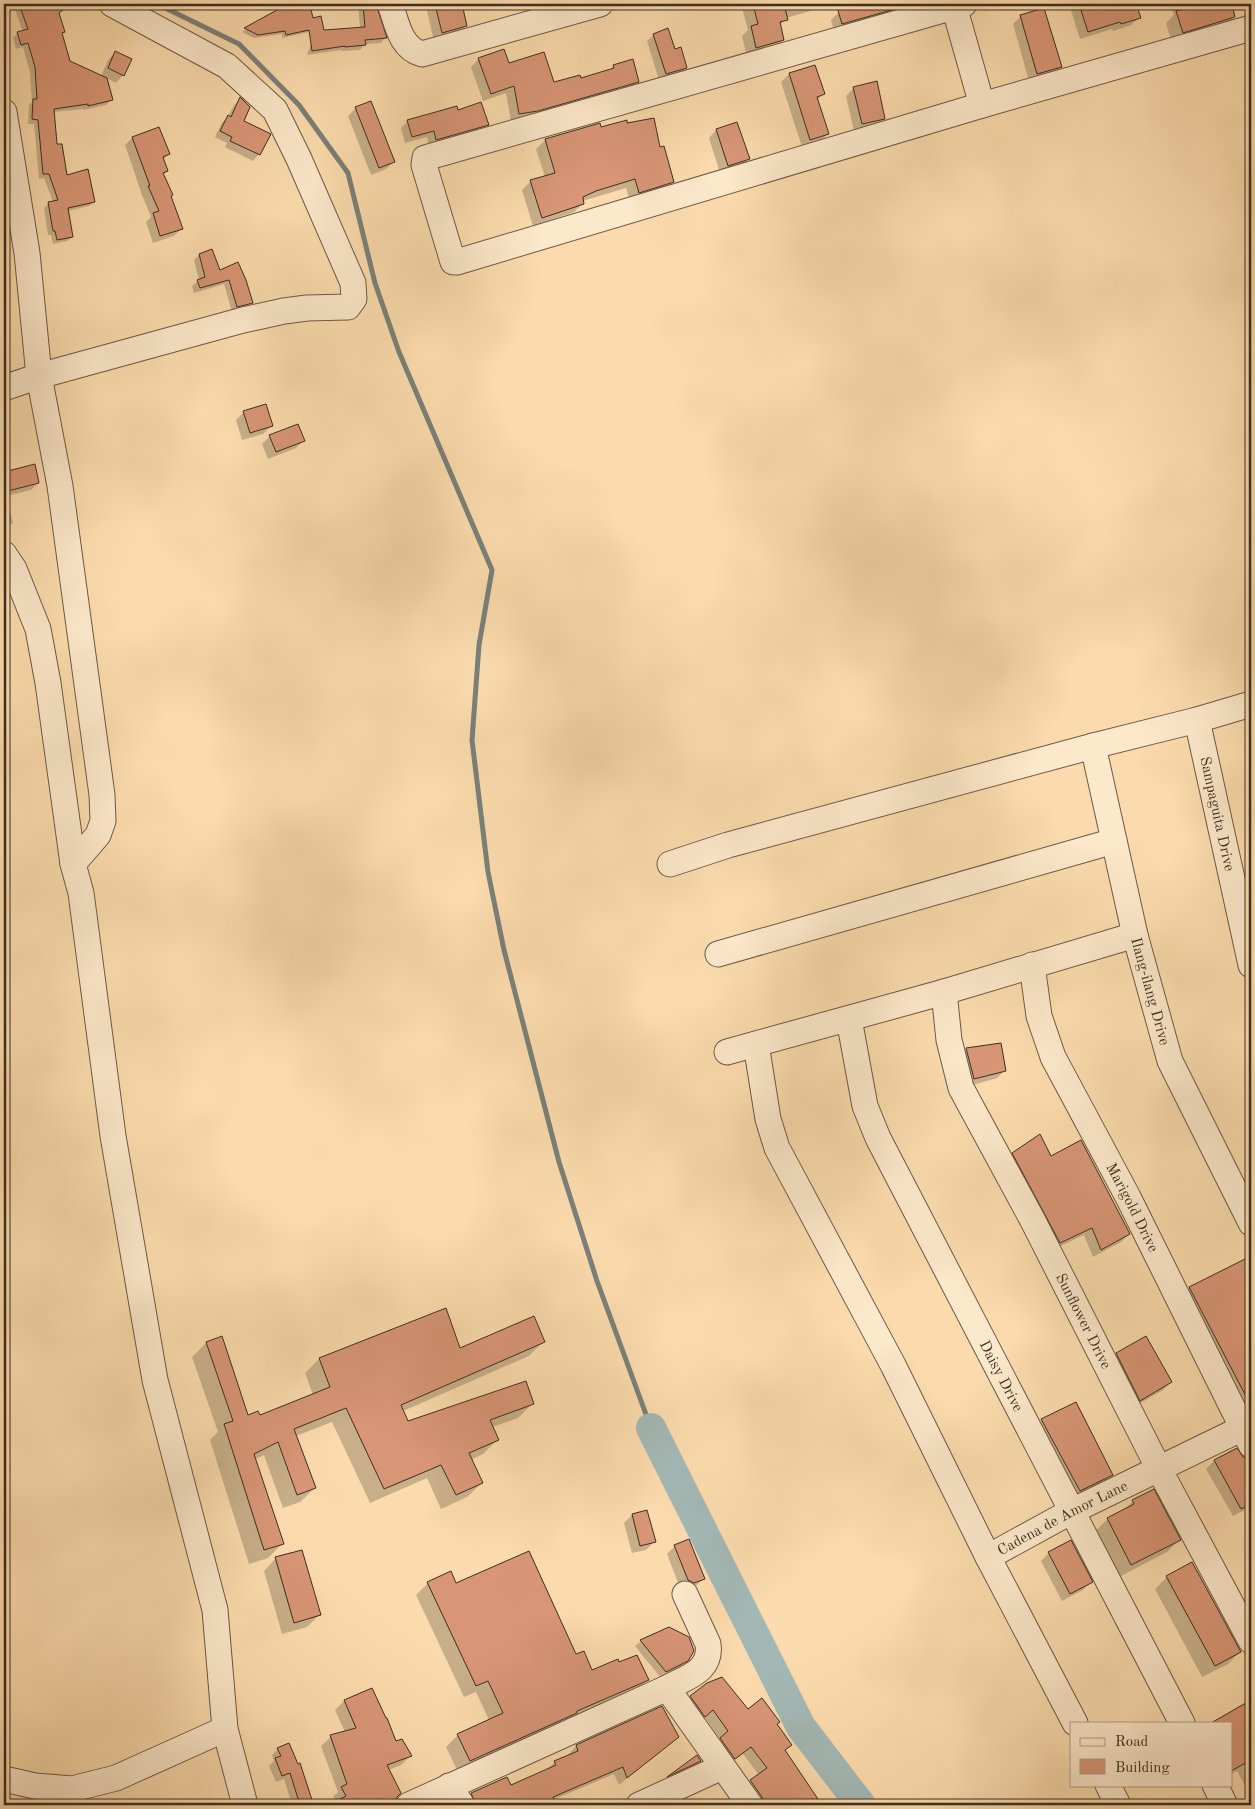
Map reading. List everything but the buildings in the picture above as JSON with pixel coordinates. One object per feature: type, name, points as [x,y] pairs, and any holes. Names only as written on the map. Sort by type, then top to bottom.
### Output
[{"type":"street","points":[[4,388],[39,376],[243,320],[307,308],[348,307],[354,300],[353,283],[299,159],[275,110],[227,66],[112,4]]},
{"type":"street","points":[[390,4],[405,44],[413,52],[422,54],[600,4]]},
{"type":"street","points":[[982,105],[959,5],[425,158],[424,165],[453,262],[457,262],[982,105],[1251,28]]},
{"type":"street","points":[[4,112],[27,253],[39,376],[60,486],[102,795],[103,821],[98,835],[73,864]]},
{"type":"street","points":[[4,554],[14,569],[38,629],[48,683],[73,864],[82,893],[113,1136],[155,1380],[215,1610],[225,1729],[245,1805]]},
{"type":"street","points":[[670,864],[728,845],[1251,704]]},
{"type":"street","name":"Sampaguita Drive","points":[[1197,720],[1251,965]]},
{"type":"street","name":"Ilang-ilang Drive","points":[[1093,746],[1136,935],[1170,1061],[1251,1223]]},
{"type":"street","points":[[718,954],[1114,841]]},
{"type":"street","points":[[727,1052],[944,992],[1136,935]]},
{"type":"street","name":"Marigold Drive","points":[[1032,965],[1039,1016],[1052,1057],[1128,1197],[1248,1433]]},
{"type":"street","name":"Sunflower Drive","points":[[944,992],[949,1040],[961,1088],[1032,1219],[1159,1468],[1251,1642]]},
{"type":"street","name":"Daisy Drive","points":[[849,1019],[866,1106],[878,1138],[1181,1722]]},
{"type":"street","points":[[756,1044],[768,1119],[777,1148],[893,1366],[988,1557]]},
{"type":"street","name":"Cadena de Amor Lane","points":[[1074,1722],[988,1557],[1072,1511],[1159,1468],[1248,1433]]},
{"type":"street","points":[[409,1805],[456,1796],[701,1669],[707,1662],[708,1644],[685,1594]]},
{"type":"street","points":[[667,1688],[750,1805]]},
{"type":"street","points":[[4,1779],[35,1786],[72,1789],[116,1778],[225,1729]]},
{"type":"street","points":[[639,1805],[722,1767]]},
{"type":"street","points":[[1108,1786],[1118,1805]]},
{"type":"street","points":[[1216,1786],[1226,1805]]},
{"type":"waterway","points":[[157,4],[239,44],[299,105],[348,173],[375,283],[399,352],[492,570],[479,645],[472,740],[488,872],[504,950],[559,1162],[597,1281],[651,1428]]},
{"type":"waterway","points":[[651,1428],[801,1727],[861,1805]]}]
